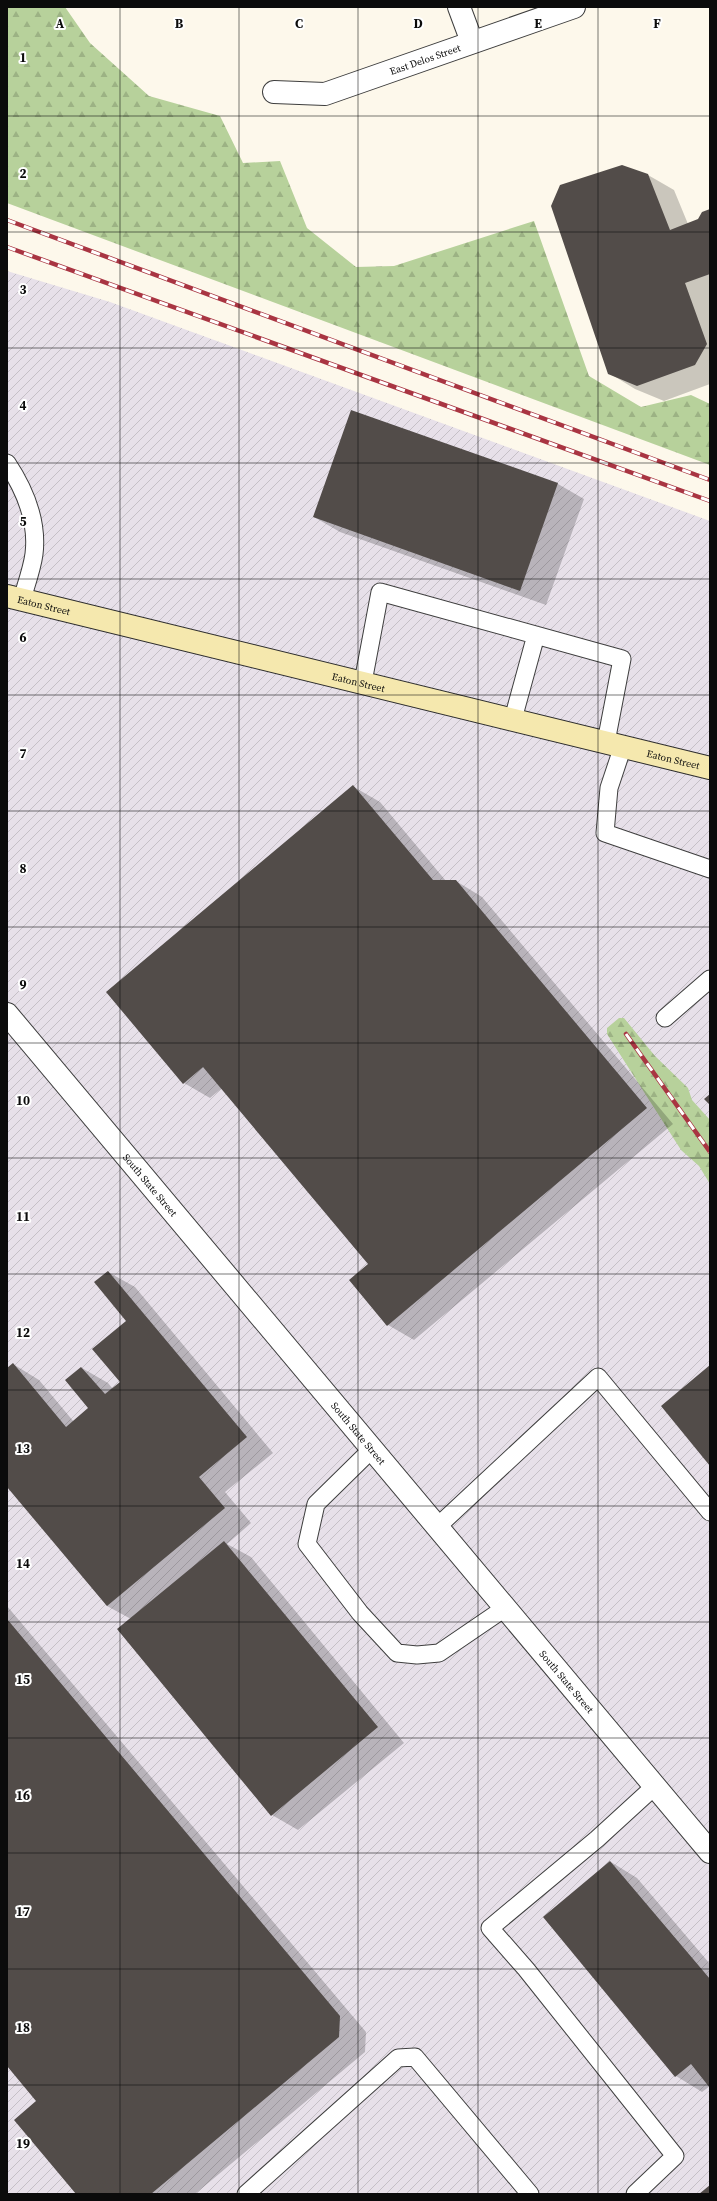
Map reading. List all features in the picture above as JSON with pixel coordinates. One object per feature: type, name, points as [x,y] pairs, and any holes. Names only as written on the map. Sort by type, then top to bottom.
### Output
[{"type":"street","points":[[459,7],[472,42]]},
{"type":"street","name":"East Delos Street","points":[[274,92],[325,94],[574,7]]},
{"type":"street","name":"Eaton Street","points":[[14,598],[363,682],[710,768]]},
{"type":"street","name":"South State Street","points":[[10,1024],[372,1449],[710,1852]]},
{"type":"lane","points":[[7,463],[28,501],[34,528],[34,554],[14,598]]},
{"type":"lane","points":[[363,682],[380,592],[622,659],[615,744],[605,833],[710,869]]},
{"type":"lane","points":[[513,719],[536,635]]},
{"type":"lane","points":[[665,1018],[710,979]]},
{"type":"lane","points":[[437,1527],[598,1377],[710,1512]]},
{"type":"lane","points":[[372,1449],[316,1504],[307,1544],[360,1613],[397,1653],[417,1655],[439,1653],[505,1608]]},
{"type":"lane","points":[[635,2194],[675,2156],[526,1969],[490,1928],[597,1839],[655,1786]]},
{"type":"lane","points":[[246,2194],[398,2058],[415,2057],[530,2194]]},
{"type":"shaded area","points":[[7,271],[110,302],[710,521],[710,2194],[7,2194]]},
{"type":"green space","points":[[7,7],[65,7],[90,43],[149,96],[220,116],[243,163],[280,161],[307,228],[356,267],[394,266],[534,221],[589,376],[641,407],[691,395],[710,404],[710,465],[7,203]]},
{"type":"green space","points":[[619,1018],[624,1018],[655,1056],[688,1088],[692,1100],[710,1120],[710,1184],[699,1166],[681,1150],[607,1034],[607,1028]]},
{"type":"building","points":[[622,165],[648,174],[670,230],[698,219],[702,212],[710,209],[710,274],[685,283],[707,344],[695,365],[637,386],[608,374],[551,206],[560,185]]},
{"type":"building","points":[[351,410],[558,483],[520,591],[313,517]]},
{"type":"building","points":[[353,785],[433,880],[456,880],[647,1108],[387,1326],[349,1280],[368,1264],[203,1067],[183,1084],[106,992]]},
{"type":"building","points":[[710,1094],[710,1105],[704,1099]]},
{"type":"building","points":[[108,1271],[247,1437],[199,1477],[225,1508],[107,1606],[7,1487],[7,1368],[13,1363],[66,1427],[88,1408],[65,1380],[81,1367],[105,1394],[120,1382],[92,1349],[126,1321],[94,1282]]},
{"type":"building","points":[[710,1365],[710,1466],[661,1406]]},
{"type":"building","points":[[224,1541],[378,1727],[271,1816],[117,1629]]},
{"type":"building","points":[[7,1619],[340,2016],[339,2037],[151,2194],[76,2194],[14,2120],[36,2101],[7,2066]]},
{"type":"building","points":[[610,1861],[710,1979],[710,2088],[691,2064],[675,2077],[543,1917]]},
{"type":"building","points":[[710,2185],[710,2194],[699,2194]]},
{"type":"railway","points":[[7,220],[710,480]]},
{"type":"railway","points":[[7,247],[710,501]]},
{"type":"railway","points":[[626,1034],[710,1152]]}]
